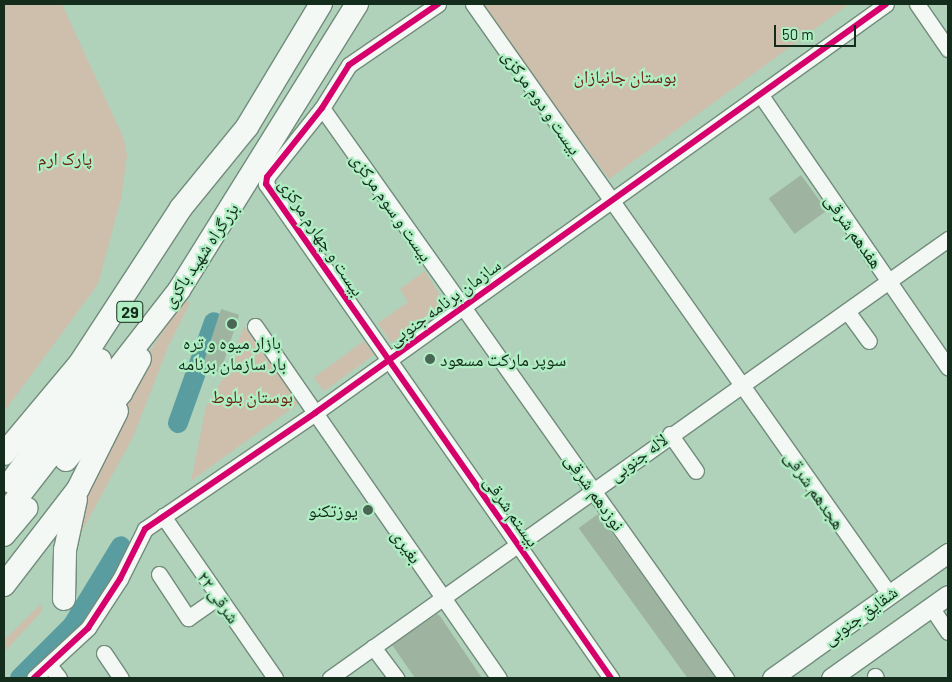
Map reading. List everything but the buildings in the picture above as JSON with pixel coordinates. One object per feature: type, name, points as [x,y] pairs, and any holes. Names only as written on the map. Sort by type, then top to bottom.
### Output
[{"type":"highway","name":"29","points":[[4,490],[93,371],[247,127],[321,4]]},
{"type":"highway","name":"بزرگراه شهید باکری","points":[[4,515],[171,300],[357,4]]},
{"type":"highway","name":"29","points":[[4,454],[80,364],[181,208],[247,127]]},
{"type":"highway","name":"29","points":[[4,535],[121,393],[171,300]]},
{"type":"highway","points":[[4,585],[78,489],[115,417],[121,393]]},
{"type":"highway","points":[[4,563],[79,463],[121,393]]},
{"type":"highway","points":[[64,599],[66,544],[78,489]]},
{"type":"main road","name":"شقایق جنوبی","points":[[772,678],[948,553]]},
{"type":"main road","name":"شقایق جنوبی","points":[[831,678],[948,595]]},
{"type":"street","points":[[322,108],[348,64],[438,4]]},
{"type":"street","name":"بیست و دوم مرکزی","points":[[473,4],[741,386]]},
{"type":"street","name":"سازمان برنامه جنوبی","points":[[34,678],[88,628],[120,579],[145,529],[315,413],[886,4]]},
{"type":"street","points":[[917,4],[948,49]]},
{"type":"street","name":"هفدهم شرقی","points":[[760,94],[948,368]]},
{"type":"street","name":"بیست و سوم مرکزی","points":[[322,108],[463,307]]},
{"type":"street","name":"بیست و چهارم مرکزی","points":[[322,108],[267,177],[266,184],[388,360]]},
{"type":"street","name":"لاله جنوبی","points":[[330,678],[670,434],[848,311],[948,239]]},
{"type":"street","name":"نوزدهم شرقی","points":[[463,307],[726,678]]},
{"type":"street","points":[[848,311],[869,341]]},
{"type":"street","name":"بغیری","points":[[255,326],[500,678]]},
{"type":"street","name":"بیستم شرقی","points":[[388,360],[611,678]]},
{"type":"street","name":"هجدهم شرقی","points":[[741,386],[890,594]]},
{"type":"street","points":[[670,434],[696,471]]},
{"type":"street","name":"۲۲ شرقی","points":[[163,516],[275,678]]},
{"type":"street","points":[[159,574],[188,618],[218,597]]},
{"type":"street","points":[[931,607],[948,632]]},
{"type":"street","points":[[373,647],[396,678]]},
{"type":"street","points":[[104,653],[121,678]]},
{"type":"street","points":[[50,665],[59,678]]},
{"type":"green space","name":"پارک ارم","points":[[4,4],[62,4],[124,139],[127,156],[121,199],[98,284],[4,412]]},
{"type":"green space","name":"بوستان جانبازان","points":[[480,4],[849,4],[609,179]]},
{"type":"green space","points":[[425,271],[444,302],[391,343],[378,323],[408,302],[400,289]]},
{"type":"green space","points":[[183,299],[190,303],[168,347],[133,437],[76,542],[80,491],[140,367]]},
{"type":"green space","name":"بوستان بلوط","points":[[244,326],[299,403],[191,481],[206,407],[227,372]]},
{"type":"green space","points":[[364,341],[374,355],[324,391],[314,377]]},
{"type":"green space","points":[[41,604],[42,610],[36,618],[4,652],[4,640]]},
{"type":"waterway","points":[[178,423],[214,322]]},
{"type":"waterway","points":[[20,678],[73,625],[121,546]]},
{"type":"cycle path","points":[[438,4],[349,65],[322,108],[267,177],[266,184],[611,678]]},
{"type":"cycle path","points":[[34,678],[88,628],[120,579],[145,529],[315,413],[886,4]]},
{"type":"place","name":"بازار میوه و تره بار سازمان برنامه","points":[[232,324]]},
{"type":"place","name":"سوپر مارکت مسعود","points":[[430,359]]},
{"type":"place","name":"یوزتکنو","points":[[368,510]]}]
